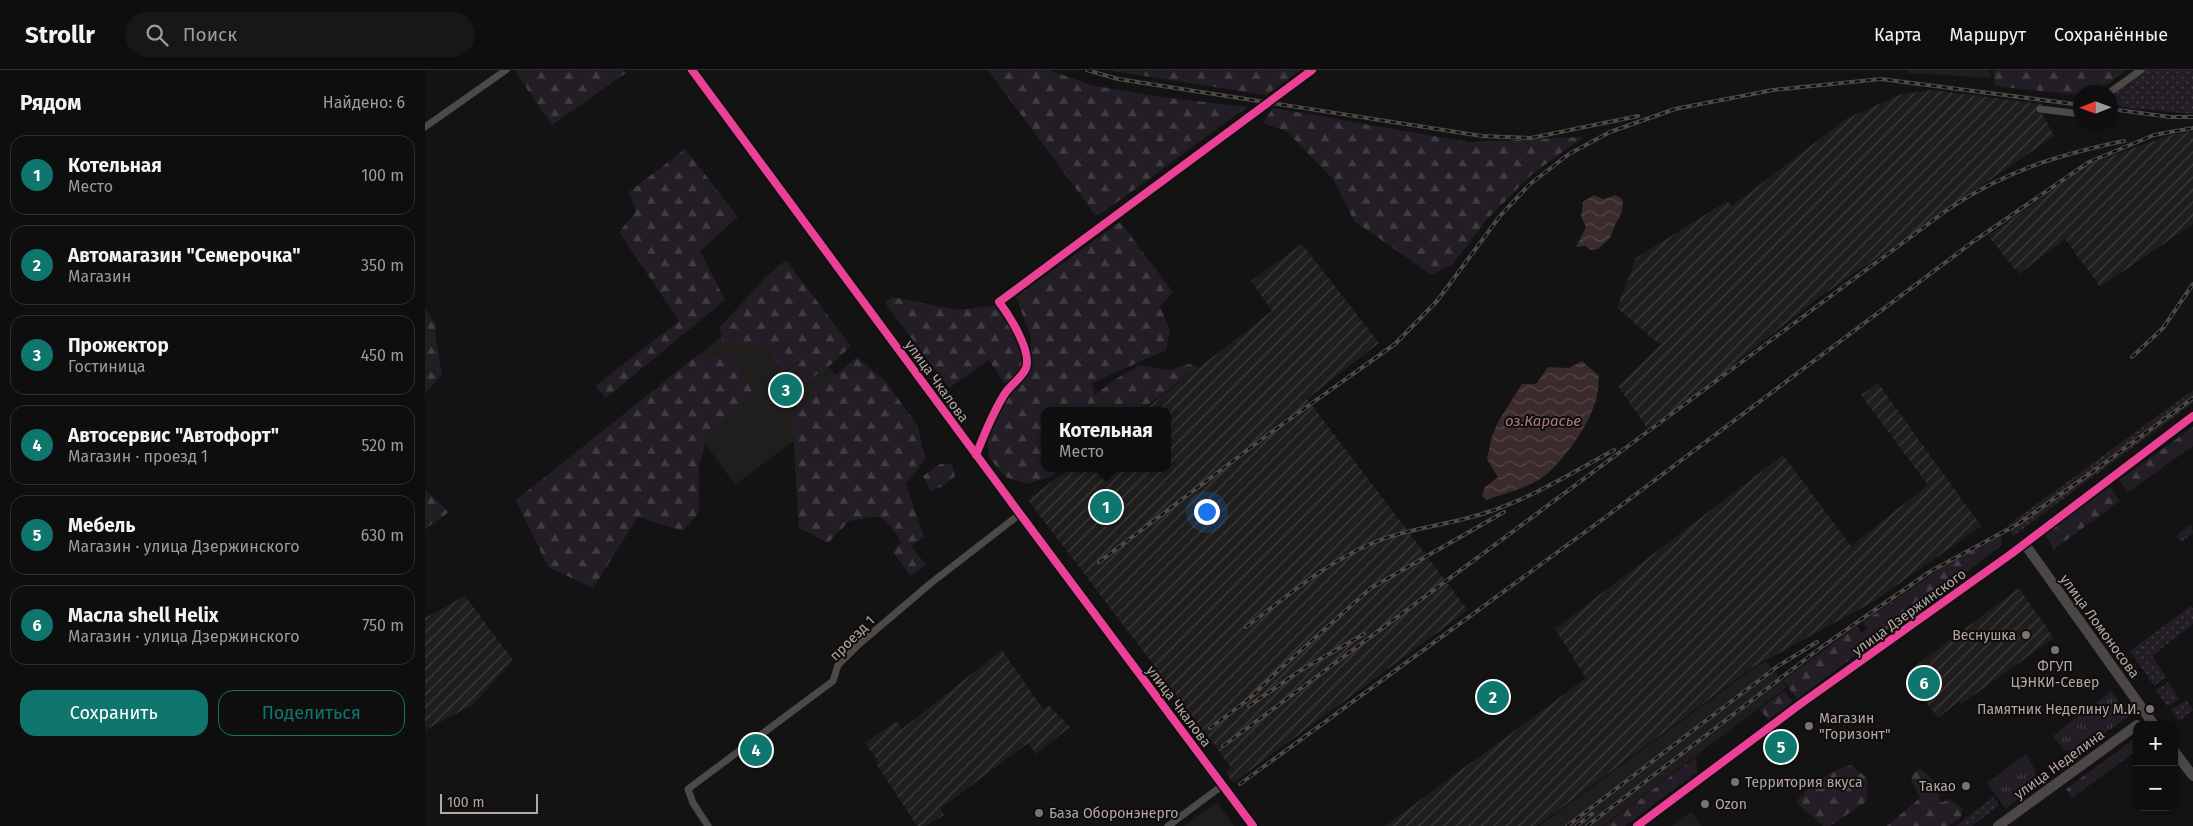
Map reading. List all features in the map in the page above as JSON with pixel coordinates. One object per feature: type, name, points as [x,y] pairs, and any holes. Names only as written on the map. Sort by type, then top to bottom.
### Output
[{"type":"street","points":[[425,127],[506,70]]},
{"type":"street","name":"улица Чкалова","points":[[692,70],[1253,826]]},
{"type":"street","points":[[976,455],[1004,393],[1025,369],[1027,355],[1008,314],[999,302],[1313,70]]},
{"type":"street","points":[[2118,86],[2141,70]]},
{"type":"street","points":[[2040,109],[2073,113]]},
{"type":"street","name":"улица Дзержинского","points":[[1637,826],[1799,705],[2024,543],[2193,416]]},
{"type":"street","name":"проезд 1","points":[[708,826],[693,803],[688,789],[833,681],[838,665],[858,645],[931,583],[1020,514]]},
{"type":"street","name":"улица Ломоносова","points":[[2024,543],[2151,721]]},
{"type":"street","name":"улица Неделина","points":[[2141,721],[2147,716]]},
{"type":"street","name":"улица Неделина","points":[[1998,826],[2133,728]]},
{"type":"street","points":[[2178,756],[2193,776]]},
{"type":"street","points":[[1167,826],[1223,785]]},
{"type":"shaded area","points":[[1907,70],[1990,70],[1991,78],[1907,73]]},
{"type":"shaded area","points":[[1932,90],[2041,104],[2040,109],[2054,136],[1817,299],[1735,363],[1731,369],[1648,429],[1618,386],[1660,345],[1617,308],[1636,258],[1727,201],[1732,206],[1846,119],[1901,94]]},
{"type":"shaded area","points":[[2193,131],[2193,224],[2100,287],[2065,239],[2019,274],[1988,236],[2089,164],[2167,136]]},
{"type":"shaded area","points":[[1302,244],[1379,343],[1307,399],[1468,610],[1233,783],[1226,772],[1231,768],[1210,739],[1028,500],[1064,472],[1171,472],[1171,407],[1148,407],[1272,311],[1251,281]]},
{"type":"shaded area","points":[[775,295],[852,397],[735,485],[662,383]]},
{"type":"shaded area","points":[[1878,383],[1981,526],[1873,602],[1753,667],[1537,826],[1385,826],[1586,678],[1555,629],[1783,455],[1851,546],[1928,485],[1861,395]]},
{"type":"shaded area","points":[[2019,588],[2054,638],[1961,704],[1959,701],[1938,718],[1914,686],[1919,682],[1910,670]]},
{"type":"shaded area","points":[[465,596],[513,660],[474,704],[425,730],[425,618]]},
{"type":"shaded area","points":[[1002,650],[1043,709],[1049,705],[1070,727],[1036,754],[1028,743],[940,809],[944,815],[926,826],[917,826],[877,765],[877,759],[865,743],[896,721],[902,729]]},
{"type":"shaded area","points":[[1766,661],[1787,687],[1603,826],[1539,826],[1754,668]]},
{"type":"shaded area","points":[[1217,802],[1234,826],[1184,826]]},
{"type":"shaded area","points":[[1691,812],[1702,826],[1672,826]]},
{"type":"green space","points":[[514,70],[624,70],[626,73],[552,125]]},
{"type":"green space","points":[[988,70],[1049,70],[1091,85],[1153,96],[1248,107],[1135,190],[1096,216]]},
{"type":"green space","points":[[1106,70],[1301,70],[1266,95]]},
{"type":"green space","points":[[1993,70],[2127,70],[2106,85],[2073,85],[2073,94],[1995,86]]},
{"type":"green space","points":[[2145,70],[2193,70],[2193,114],[2118,107],[2118,90]]},
{"type":"green space","points":[[1273,108],[1468,142],[1583,137],[1531,175],[1488,218],[1453,264],[1432,275],[1354,221],[1333,179],[1286,131],[1263,123]]},
{"type":"green space","points":[[685,149],[738,217],[700,251],[725,300],[606,398],[595,386],[679,321],[619,232],[636,212],[629,192]]},
{"type":"green space","points":[[1120,222],[1173,292],[1160,306],[1170,331],[1166,350],[1092,383],[1095,395],[1114,380],[1140,365],[1168,370],[1190,364],[1199,367],[1145,407],[1041,407],[1041,472],[1057,472],[1052,476],[1027,484],[1006,477],[989,458],[987,437],[1009,395],[1030,373],[1031,337],[1016,297]]},
{"type":"green space","points":[[786,260],[851,346],[833,363],[797,388],[764,346],[724,343],[719,328],[766,277]]},
{"type":"green space","points":[[892,297],[957,310],[998,305],[1021,345],[1025,362],[1023,369],[1002,392],[1001,389],[1004,383],[989,360],[949,388],[885,303]]},
{"type":"green space","points":[[425,309],[436,323],[435,333],[442,375],[425,394]]},
{"type":"green space","points":[[728,352],[755,393],[708,435],[699,465],[699,512],[683,531],[638,517],[593,588],[548,567],[516,500],[699,354],[711,360]]},
{"type":"green space","points":[[857,357],[886,382],[918,426],[925,460],[906,484],[924,537],[911,546],[926,565],[910,576],[893,552],[901,542],[891,527],[880,517],[849,521],[828,543],[799,528],[792,416],[825,384]]},
{"type":"green space","points":[[2193,390],[2193,403],[2013,536],[2008,525]]},
{"type":"green space","points":[[2193,427],[2193,446],[2128,492],[2119,480]]},
{"type":"green space","points":[[940,464],[952,464],[955,476],[943,486],[931,491],[923,476]]},
{"type":"green space","points":[[2110,487],[2120,501],[2054,549],[2044,534]]},
{"type":"green space","points":[[425,490],[449,512],[425,529]]},
{"type":"green space","points":[[2191,524],[2193,533],[2181,542],[2176,536]]},
{"type":"green space","points":[[2001,535],[2002,545],[1797,699],[1783,680],[1857,626],[1861,633],[1867,629],[1863,622],[1940,569]]},
{"type":"green space","points":[[2191,606],[2193,609],[2193,624],[2152,656],[2166,677],[2154,686],[2130,651]]},
{"type":"green space","points":[[2168,682],[2179,699],[2167,706],[2156,690]]},
{"type":"green space","points":[[1784,691],[1793,702],[1768,720],[1760,709]]},
{"type":"green space","points":[[2111,691],[2129,716],[2079,752],[2064,750],[2053,736]]},
{"type":"green space","points":[[2186,700],[2193,710],[2179,721],[2171,710]]},
{"type":"green space","points":[[2133,740],[2133,753],[2072,798],[2066,789]]},
{"type":"green space","points":[[2026,754],[2035,770],[2035,784],[2006,809],[1987,783]]},
{"type":"green space","points":[[1696,757],[1697,772],[1625,826],[1604,826]]},
{"type":"green space","points":[[1851,765],[1867,778],[1867,801],[1830,826],[1823,826],[1796,802],[1821,779]]},
{"type":"green space","points":[[1920,769],[1934,783],[1941,803],[1949,799],[1962,808],[1961,817],[1949,826],[1887,826],[1920,798],[1911,780],[1913,773]]},
{"type":"green space","points":[[1993,797],[1999,805],[1972,826],[1956,826]]},
{"type":"water","points":[[1594,195],[1604,199],[1616,195],[1623,200],[1622,212],[1610,238],[1598,249],[1591,250],[1585,246],[1576,247],[1586,227],[1581,216],[1583,202]]},
{"type":"water","name":"оз.Карасье","points":[[1582,361],[1599,376],[1598,393],[1583,429],[1567,453],[1549,472],[1534,483],[1486,500],[1482,496],[1485,487],[1498,477],[1487,459],[1492,436],[1498,422],[1522,384],[1536,384],[1548,367],[1569,368]]},
{"type":"railway","points":[[1087,70],[1118,79],[1482,136],[1531,138],[1638,116]]},
{"type":"railway","points":[[1099,562],[1266,436],[1395,344],[1437,301],[1500,216],[1530,184],[1569,154],[1610,132],[1675,109],[1773,90],[1881,79],[2073,104]]},
{"type":"railway","points":[[2118,110],[2170,117],[2193,117]]},
{"type":"railway","points":[[1240,784],[1607,516],[1974,241],[2089,162],[2154,135],[2193,128]]},
{"type":"railway","points":[[1223,746],[1947,210],[1990,185],[2032,166],[2076,152],[2124,141]]},
{"type":"railway","points":[[2132,357],[2163,328],[2193,284]]},
{"type":"railway","points":[[1587,826],[1823,646],[1931,571],[2018,524],[2193,398]]},
{"type":"railway","points":[[1246,627],[1320,572],[1351,553],[1382,539],[1502,507],[1551,485],[1614,450]]},
{"type":"railway","points":[[1210,728],[1249,699],[1371,588],[1504,512]]},
{"type":"railway","points":[[1249,706],[1301,670],[1364,634]]},
{"type":"railway","points":[[1567,826],[1778,666],[1817,642]]},
{"type":"railway","points":[[1576,826],[1592,814]]},
{"type":"cycle path","points":[[692,70],[1253,826]]},
{"type":"cycle path","points":[[976,455],[1000,402],[1026,368],[1026,352],[1023,343],[1014,324],[999,302],[1312,70]]},
{"type":"cycle path","points":[[1637,826],[1799,705],[2011,554],[2193,416]]},
{"type":"place","name":"Прожектор","points":[[786,390]]},
{"type":"place","name":"Котельная","points":[[1106,507]]},
{"type":"place","name":"Веснушка","points":[[2026,635]]},
{"type":"place","name":"ФГУП ЦЭНКИ-Север","points":[[2055,650]]},
{"type":"place","name":"Масла shell Helix","points":[[1924,683]]},
{"type":"place","name":"Автомагазин \"Семерочка\"","points":[[1493,697]]},
{"type":"place","name":"Памятник Неделину М.И.","points":[[2150,709]]},
{"type":"place","name":"Магазин \"Горизонт\"","points":[[1809,726]]},
{"type":"place","name":"Мебель","points":[[1781,747]]},
{"type":"place","name":"Автосервис \"Автофорт\"","points":[[756,750]]},
{"type":"place","name":"Территория вкуса","points":[[1735,782]]},
{"type":"place","name":"Такао","points":[[1966,786]]},
{"type":"place","name":"Ozon","points":[[1705,804]]},
{"type":"place","name":"База Оборонэнерго","points":[[1039,813]]}]
